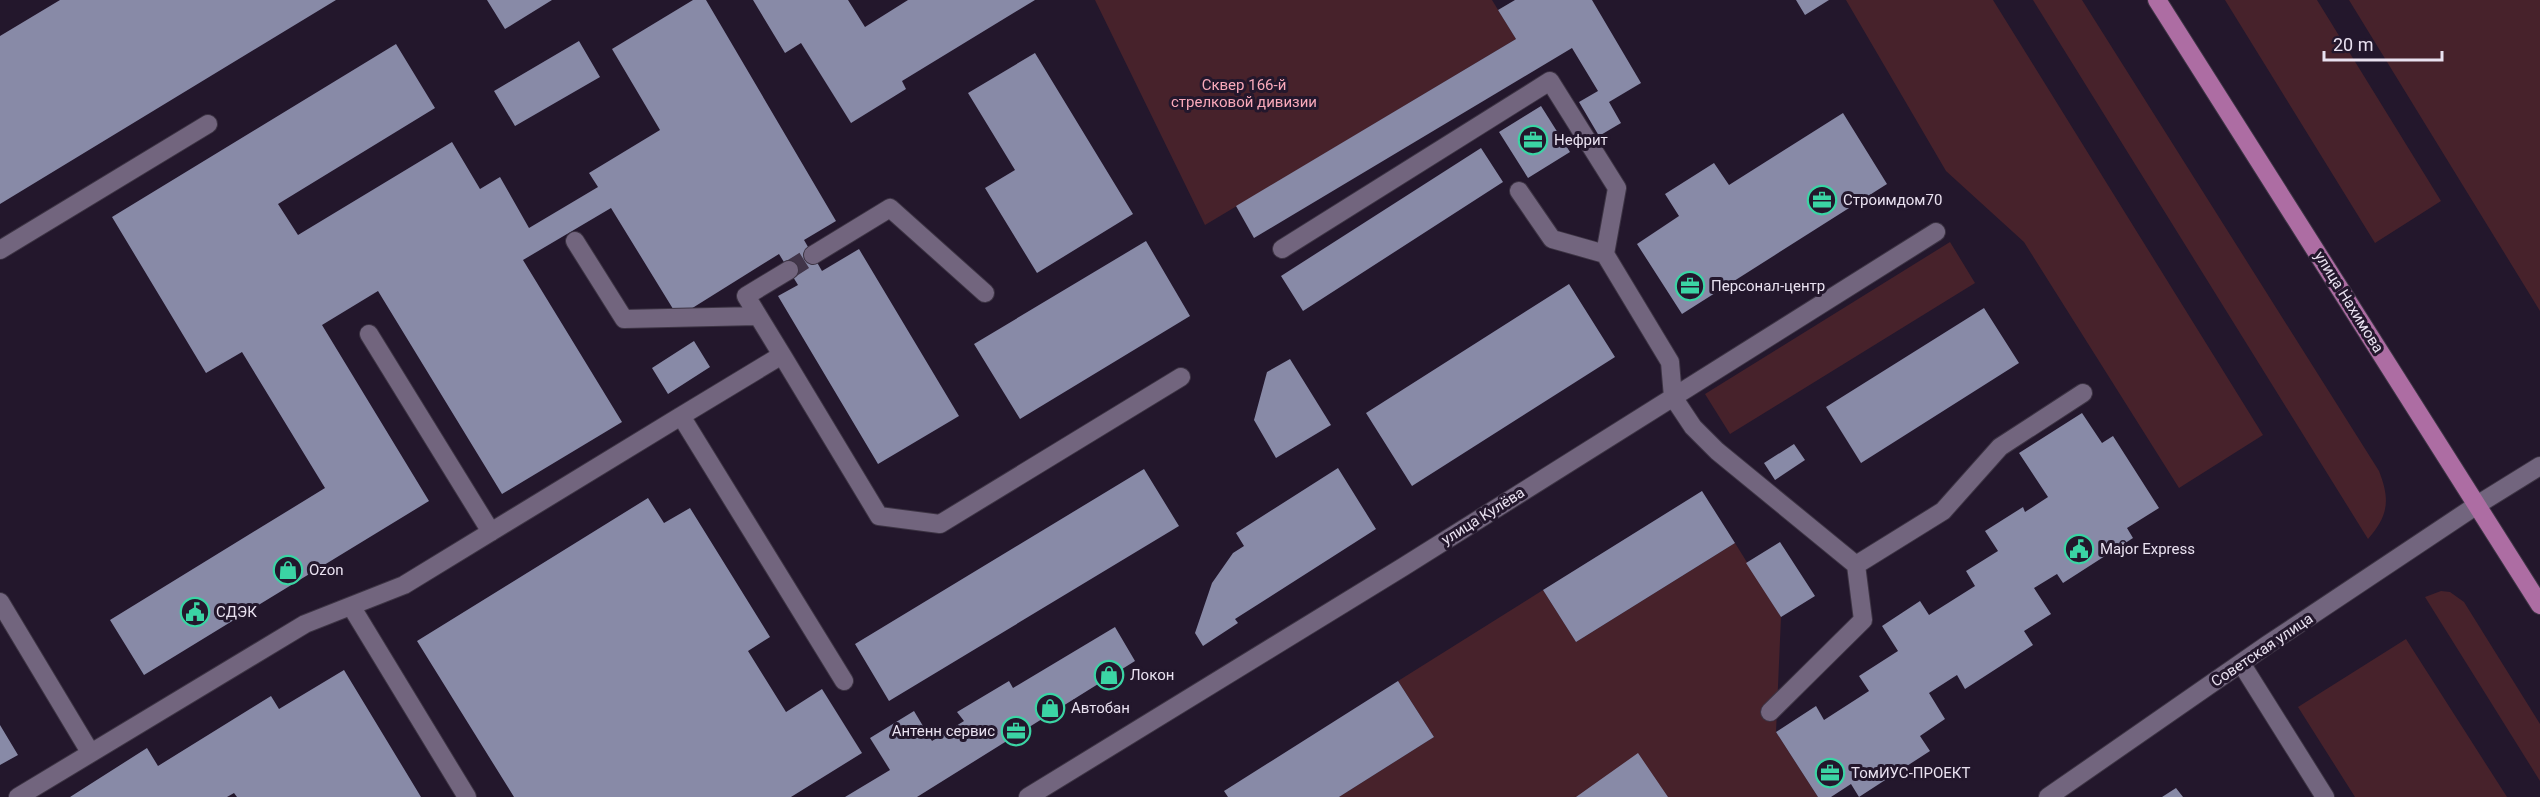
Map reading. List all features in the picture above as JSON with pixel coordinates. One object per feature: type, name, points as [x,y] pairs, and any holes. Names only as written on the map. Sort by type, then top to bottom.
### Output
[{"type":"main road","name":"улица Нахимова","points":[[2157,0],[2540,605]]},
{"type":"street","points":[[1282,249],[1550,81],[1617,188],[1605,254],[1670,362],[1673,397],[1693,427],[1717,451],[1856,565],[1863,621],[1770,712]]},
{"type":"street","points":[[0,250],[208,124]]},
{"type":"street","points":[[1519,191],[1552,239],[1605,254]]},
{"type":"street","points":[[813,255],[890,208],[985,293]]},
{"type":"street","name":"улица Кулёва","points":[[1028,797],[1164,716],[1936,232]]},
{"type":"street","points":[[575,241],[624,319],[757,316]]},
{"type":"street","points":[[789,270],[746,296],[879,516],[940,524],[1181,376]]},
{"type":"street","points":[[369,334],[491,532]]},
{"type":"street","points":[[18,797],[306,624],[404,585],[782,355]]},
{"type":"street","points":[[1856,565],[1943,512],[2000,447],[2083,393]]},
{"type":"street","points":[[681,416],[844,681]]},
{"type":"street","name":"Советская улица","points":[[2048,797],[2241,663],[2477,505],[2540,466]]},
{"type":"street","points":[[0,602],[90,752]]},
{"type":"street","points":[[351,606],[467,797]]},
{"type":"street","points":[[2241,663],[2325,797]]},
{"type":"green space","name":"Сквер 166-й стрелковой дивизии","points":[[1095,0],[1492,0],[1516,39],[1205,225]]},
{"type":"green space","points":[[1846,0],[1993,0],[2263,435],[2179,488],[2024,242],[1946,171]]},
{"type":"green space","points":[[2033,0],[2082,0],[2379,471],[2385,490],[2386,506],[2380,522],[2368,539]]},
{"type":"green space","points":[[2225,0],[2317,0],[2441,201],[2375,243]]},
{"type":"green space","points":[[2349,0],[2540,0],[2540,311]]},
{"type":"green space","points":[[1950,242],[1975,283],[1730,434],[1705,394]]},
{"type":"green space","points":[[1735,543],[1781,617],[1776,732],[1818,797],[1339,797],[1434,737],[1398,681],[1543,590],[1576,642]]},
{"type":"green space","points":[[2441,591],[2450,592],[2464,602],[2540,724],[2540,781],[2425,597]]},
{"type":"green space","points":[[2406,639],[2507,797],[2355,797],[2298,707]]},
{"type":"building","points":[[60,0],[336,0],[0,204],[0,36]]},
{"type":"building","points":[[487,0],[552,0],[505,29]]},
{"type":"building","points":[[693,0],[706,0],[836,221],[804,240],[822,271],[859,249],[959,416],[878,464],[778,296],[798,285],[779,254],[678,317],[611,208],[523,260],[622,422],[502,494],[378,291],[322,325],[429,501],[144,675],[110,620],[325,488],[242,352],[206,373],[112,217],[396,44],[435,108],[278,204],[298,235],[452,142],[480,189],[500,177],[529,228],[598,187],[589,173],[660,130],[612,49]]},
{"type":"building","points":[[753,0],[848,0],[865,27],[908,0],[1035,0],[902,81],[906,89],[851,123],[801,43],[785,53]]},
{"type":"building","points":[[1515,0],[1592,0],[1641,83],[1609,102],[1621,123],[1599,136],[1579,102],[1598,91],[1572,48],[1254,238],[1236,206],[1516,39],[1498,10]]},
{"type":"building","points":[[1796,0],[1829,0],[1805,15]]},
{"type":"building","points":[[579,41],[600,77],[515,126],[494,91]]},
{"type":"building","points":[[1035,53],[1133,214],[1037,273],[985,188],[1015,170],[968,93]]},
{"type":"building","points":[[1541,106],[1570,152],[1528,178],[1499,132]]},
{"type":"building","points":[[1843,113],[1887,184],[1682,314],[1637,244],[1679,216],[1665,194],[1714,163],[1729,185]]},
{"type":"building","points":[[1481,148],[1503,182],[1303,311],[1281,276]]},
{"type":"building","points":[[1146,241],[1190,316],[1020,419],[974,344]]},
{"type":"building","points":[[1569,284],[1615,357],[1412,486],[1366,413]]},
{"type":"building","points":[[1984,308],[2019,363],[1861,463],[1826,407]]},
{"type":"building","points":[[694,341],[710,367],[668,394],[652,368]]},
{"type":"building","points":[[1290,359],[1331,425],[1276,458],[1254,420],[1267,372]]},
{"type":"building","points":[[2082,413],[2102,443],[2113,436],[2159,508],[2127,528],[2133,538],[2063,583],[2057,574],[2034,588],[2051,614],[2024,631],[2033,645],[1965,689],[1957,675],[1929,693],[1945,719],[1920,736],[1930,751],[1859,797],[1851,784],[1831,797],[1818,797],[1776,732],[1816,706],[1824,720],[1869,691],[1859,676],[1898,651],[1882,626],[1920,601],[1929,615],[1975,586],[1966,571],[1998,551],[1985,531],[2023,507],[2025,512],[2048,497],[2019,453]]},
{"type":"building","points":[[1794,444],[1805,460],[1775,480],[1764,463]]},
{"type":"building","points":[[1338,468],[1376,529],[1235,619],[1238,623],[1203,646],[1195,633],[1212,583],[1233,553],[1244,546],[1236,533]]},
{"type":"building","points":[[1144,469],[1179,526],[889,701],[855,644]]},
{"type":"building","points":[[1702,491],[1735,543],[1576,642],[1543,590]]},
{"type":"building","points":[[648,498],[664,523],[690,508],[770,637],[748,651],[786,712],[822,689],[862,753],[791,797],[514,797],[417,641]]},
{"type":"building","points":[[1780,542],[1815,596],[1781,617],[1746,563]]},
{"type":"building","points":[[1115,627],[1135,661],[917,797],[845,797],[890,770],[870,738],[914,711],[932,741],[964,721],[957,712],[1009,681],[1013,688]]},
{"type":"building","points":[[344,670],[421,797],[237,797],[234,793],[227,797],[70,797],[147,748],[158,766],[271,696],[279,709]]},
{"type":"building","points":[[1398,681],[1434,737],[1339,797],[1228,797],[1224,791]]},
{"type":"building","points":[[0,725],[18,755],[0,765]]},
{"type":"building","points":[[1638,753],[1668,797],[1576,797]]},
{"type":"building","points":[[2176,788],[2183,797],[2162,797]]},
{"type":"tunnel","points":[[789,270],[813,255]]},
{"type":"place","name":"Нефрит","points":[[1533,140]]},
{"type":"place","name":"Строимдом70","points":[[1822,200]]},
{"type":"place","name":"Персонал-центр","points":[[1690,286]]},
{"type":"place","name":"Major Express","points":[[2079,549]]},
{"type":"place","name":"Ozon","points":[[288,570]]},
{"type":"place","name":"СДЭК","points":[[195,612]]},
{"type":"place","name":"Локон","points":[[1109,675]]},
{"type":"place","name":"Автобан","points":[[1050,708]]},
{"type":"place","name":"Антенн сервис","points":[[1016,731]]},
{"type":"place","name":"ТомИУС-ПРОЕКТ","points":[[1830,773]]}]
